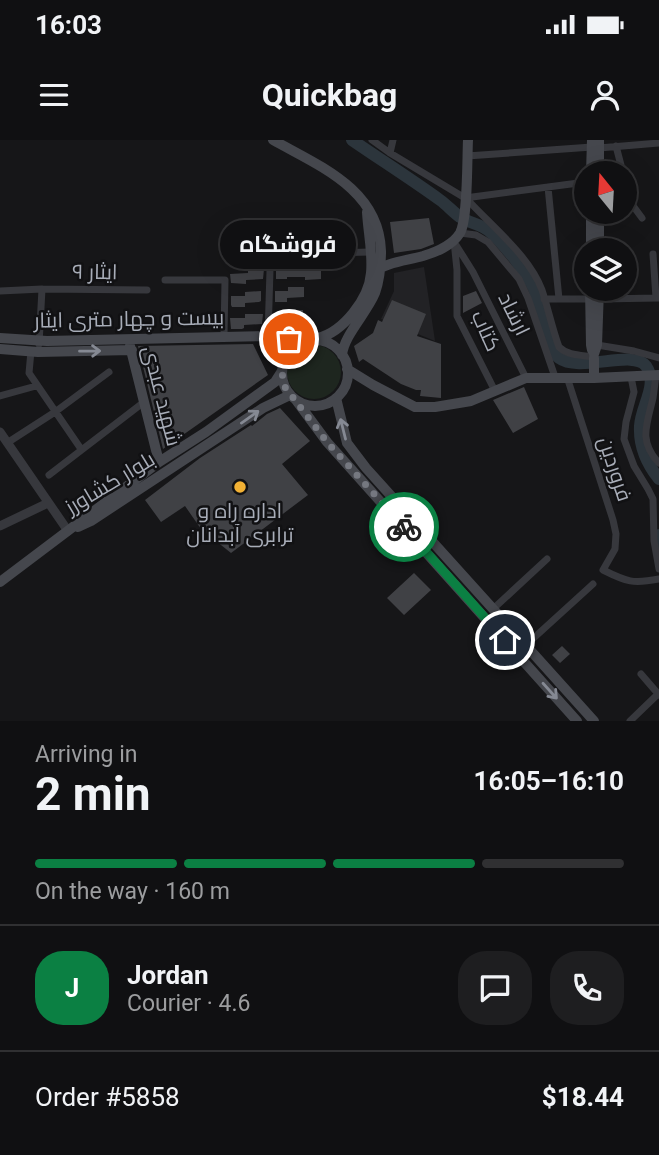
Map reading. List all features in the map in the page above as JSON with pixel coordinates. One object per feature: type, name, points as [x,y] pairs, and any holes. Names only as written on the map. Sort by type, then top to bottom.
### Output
[{"type":"main road","points":[[274,140],[349,186],[363,200],[379,236],[381,267],[375,294],[346,340],[342,355]]},
{"type":"main road","points":[[371,274],[391,263],[444,248],[459,233],[464,214],[467,140]]},
{"type":"main road","points":[[367,208],[371,252],[368,287],[349,318],[328,336],[300,343],[287,354],[282,371],[285,387],[327,442],[577,721]]},
{"type":"main road","points":[[594,301],[591,345],[595,360],[631,377],[653,375]]},
{"type":"main road","name":"بیست و چهار متری ایثار","points":[[0,338],[39,346],[129,339],[224,336],[268,336],[300,343]]},
{"type":"main road","name":"شهید عبدی","points":[[129,339],[159,462]]},
{"type":"main road","points":[[293,397],[312,406],[321,405],[336,398],[345,385],[347,369],[342,355],[332,345],[312,340]]},
{"type":"main road","points":[[0,349],[39,346],[132,351]]},
{"type":"main road","points":[[347,369],[373,386],[415,407],[435,407],[471,401],[526,378],[567,377],[595,360]]},
{"type":"main road","name":"بلوار کشاورز","points":[[68,531],[159,462],[275,382],[282,371]]},
{"type":"main road","name":"بلوار کشاورز","points":[[68,531],[92,521],[272,403],[293,397]]},
{"type":"main road","points":[[336,398],[347,443],[366,468],[594,721]]},
{"type":"main road","points":[[222,420],[221,429],[230,431]]},
{"type":"main road","points":[[206,432],[215,430],[216,440]]},
{"type":"main road","points":[[0,582],[68,531]]},
{"type":"main road","points":[[487,620],[494,611]]},
{"type":"street","points":[[372,140],[465,198],[514,248],[541,289],[559,347],[569,354],[595,360],[634,351],[659,358]]},
{"type":"street","points":[[390,153],[393,140]]},
{"type":"street","points":[[467,156],[595,144],[616,146],[659,143]]},
{"type":"street","points":[[616,146],[619,161]]},
{"type":"street","points":[[465,198],[574,184]]},
{"type":"street","points":[[548,187],[559,299]]},
{"type":"street","points":[[480,214],[480,204],[484,196]]},
{"type":"street","points":[[637,211],[642,218]]},
{"type":"street","points":[[459,233],[476,235],[488,242],[519,279],[555,377]]},
{"type":"street","name":"ارشاد","points":[[459,233],[470,266],[526,378]]},
{"type":"street","name":"کتاب","points":[[459,233],[457,316],[495,391]]},
{"type":"street","points":[[243,255],[371,252]]},
{"type":"street","points":[[637,297],[658,298],[653,254]]},
{"type":"street","points":[[457,270],[470,266]]},
{"type":"street","points":[[268,336],[270,270]]},
{"type":"street","points":[[165,281],[225,280],[224,336]]},
{"type":"street","points":[[43,289],[39,346],[29,373],[81,449]]},
{"type":"street","name":"ایثار ۹","points":[[0,291],[147,290]]},
{"type":"street","points":[[544,299],[574,297]]},
{"type":"street","points":[[7,443],[109,372]]},
{"type":"street","points":[[653,375],[646,436],[652,456],[659,463]]},
{"type":"street","name":"فروردین","points":[[567,377],[616,534],[615,549],[603,570],[623,580],[638,583],[659,579]]},
{"type":"street","points":[[631,377],[634,391],[624,439],[634,466],[653,499],[654,541],[659,569]]},
{"type":"street","points":[[0,396],[36,386]]},
{"type":"street","points":[[49,475],[144,402]]},
{"type":"street","points":[[0,432],[68,531]]},
{"type":"street","points":[[0,526],[48,503]]},
{"type":"street","points":[[494,611],[547,559]]},
{"type":"street","points":[[526,645],[593,584]]},
{"type":"street","points":[[630,721],[659,695],[640,674]]},
{"type":"shaded area","points":[[424,267],[435,341],[381,319],[394,291],[394,273]]},
{"type":"shaded area","points":[[314,345],[333,353],[341,372],[333,391],[314,399],[295,391],[287,372],[295,353]]},
{"type":"building","points":[[429,218],[434,244],[394,253],[390,222]]},
{"type":"building","points":[[288,266],[321,269],[321,279],[276,279],[276,269]]},
{"type":"building","points":[[248,269],[264,269],[263,279],[246,280],[246,284],[231,283],[230,274],[248,273]]},
{"type":"building","points":[[288,287],[304,287],[304,297],[275,302],[275,291],[288,291]]},
{"type":"building","points":[[261,291],[261,301],[245,303],[245,307],[232,307],[231,296],[245,296],[245,292]]},
{"type":"building","points":[[476,291],[482,303],[463,313],[463,296]]},
{"type":"building","points":[[392,300],[426,314],[417,336],[441,344],[441,398],[420,396],[421,390],[401,384],[363,359],[359,362],[354,346],[373,333],[378,320],[382,322]]},
{"type":"building","points":[[287,310],[303,310],[303,319],[274,325],[275,314],[287,314]]},
{"type":"building","points":[[245,314],[263,314],[262,324],[231,329],[230,318],[245,318]]},
{"type":"building","points":[[253,344],[268,375],[163,449],[138,346]]},
{"type":"building","points":[[524,387],[538,419],[513,433],[493,400]]},
{"type":"building","name":"اداره راه و ترابری آبدانان","points":[[280,408],[310,441],[282,464],[308,495],[231,553],[201,529],[185,506],[161,522],[145,500],[200,458]]},
{"type":"building","points":[[414,573],[431,590],[404,615],[387,598]]},
{"type":"building","points":[[562,646],[570,654],[560,663],[552,655]]},
{"type":"waterway","points":[[352,140],[429,192],[460,217],[486,229],[499,240],[532,285],[551,346],[559,358],[579,363],[630,360],[640,361],[646,366],[651,380],[640,433],[645,454],[659,479]]},
{"type":"waterway","points":[[659,535],[659,546]]},
{"type":"way so far","points":[[289,339],[300,343],[287,354],[283,362],[282,379],[285,387],[327,442],[404,527]]},
{"type":"place","name":"فروشگاه","points":[[289,339]]},
{"type":"place","name":"اداره راه و ترابری آبدانان","points":[[240,487]]},
{"type":"route","points":[[404,527],[505,640]]}]
